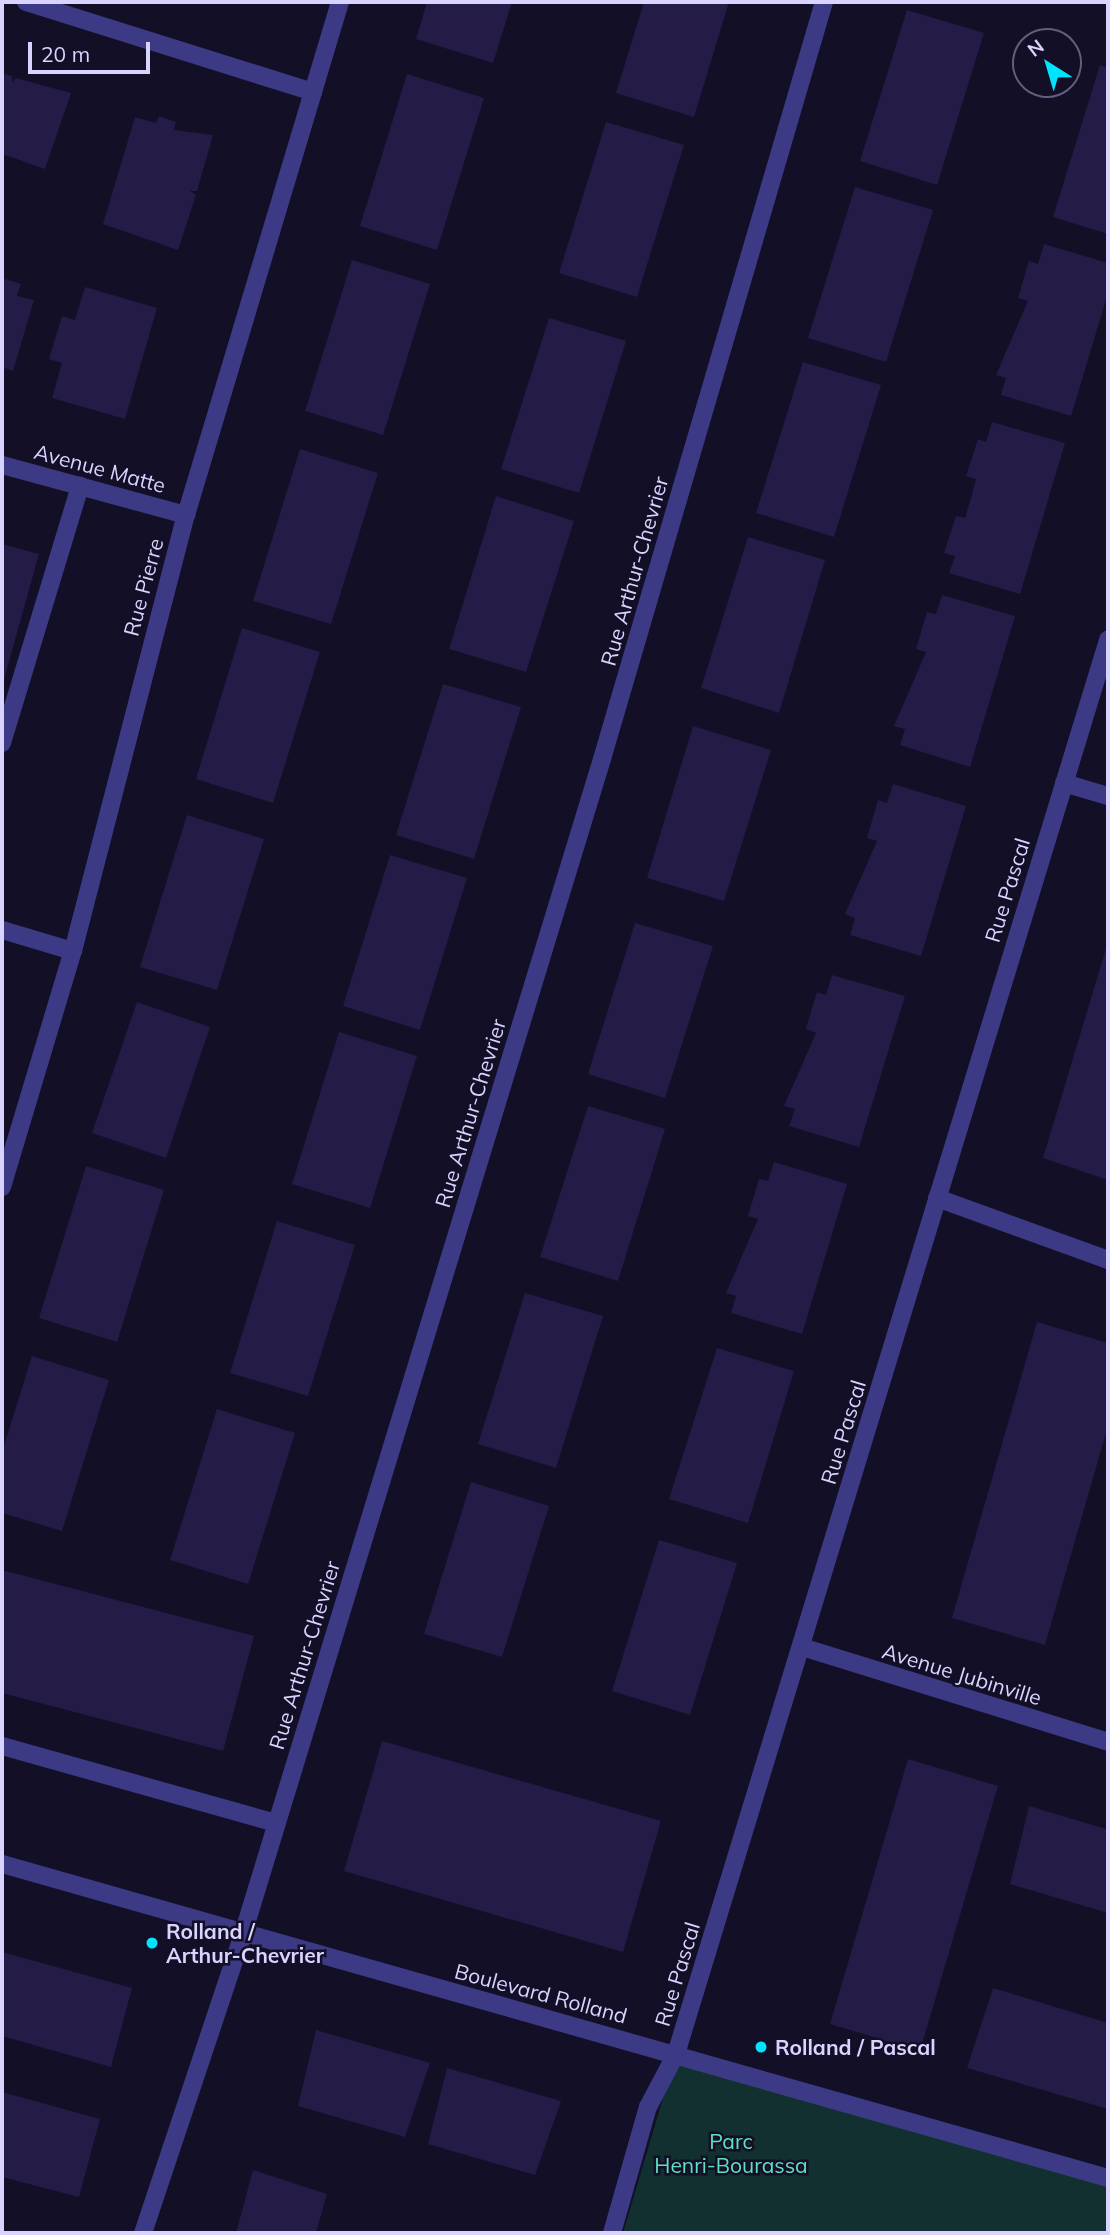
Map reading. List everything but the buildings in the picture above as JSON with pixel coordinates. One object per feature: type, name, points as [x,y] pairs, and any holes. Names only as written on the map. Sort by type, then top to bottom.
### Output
[{"type":"street","points":[[26,2],[313,92]]},
{"type":"street","name":"Rue Pierre","points":[[2,1187],[73,951],[186,515],[340,2]]},
{"type":"street","name":"Rue Arthur-Chevrier","points":[[143,2233],[243,1934],[606,746],[824,2]]},
{"type":"street","name":"Avenue Matte","points":[[2,465],[186,515]]},
{"type":"street","points":[[2,743],[80,486]]},
{"type":"street","name":"Rue Pascal","points":[[612,2233],[648,2107],[677,2054],[1108,640]]},
{"type":"street","points":[[1063,783],[1108,796]]},
{"type":"street","points":[[2,930],[73,951]]},
{"type":"street","points":[[937,1198],[1108,1260]]},
{"type":"street","name":"Avenue Jubinville","points":[[802,1647],[1108,1742]]},
{"type":"street","points":[[2,1746],[276,1823]]},
{"type":"street","name":"Boulevard Rolland","points":[[2,1864],[1108,2178]]},
{"type":"green space","name":"Parc Henri-Bourassa","points":[[676,2054],[1108,2178],[1108,2233],[623,2233]]},
{"type":"place","name":"Rolland / Arthur-Chevrier","points":[[152,1943]]},
{"type":"place","name":"Rolland / Pascal","points":[[761,2047]]}]
